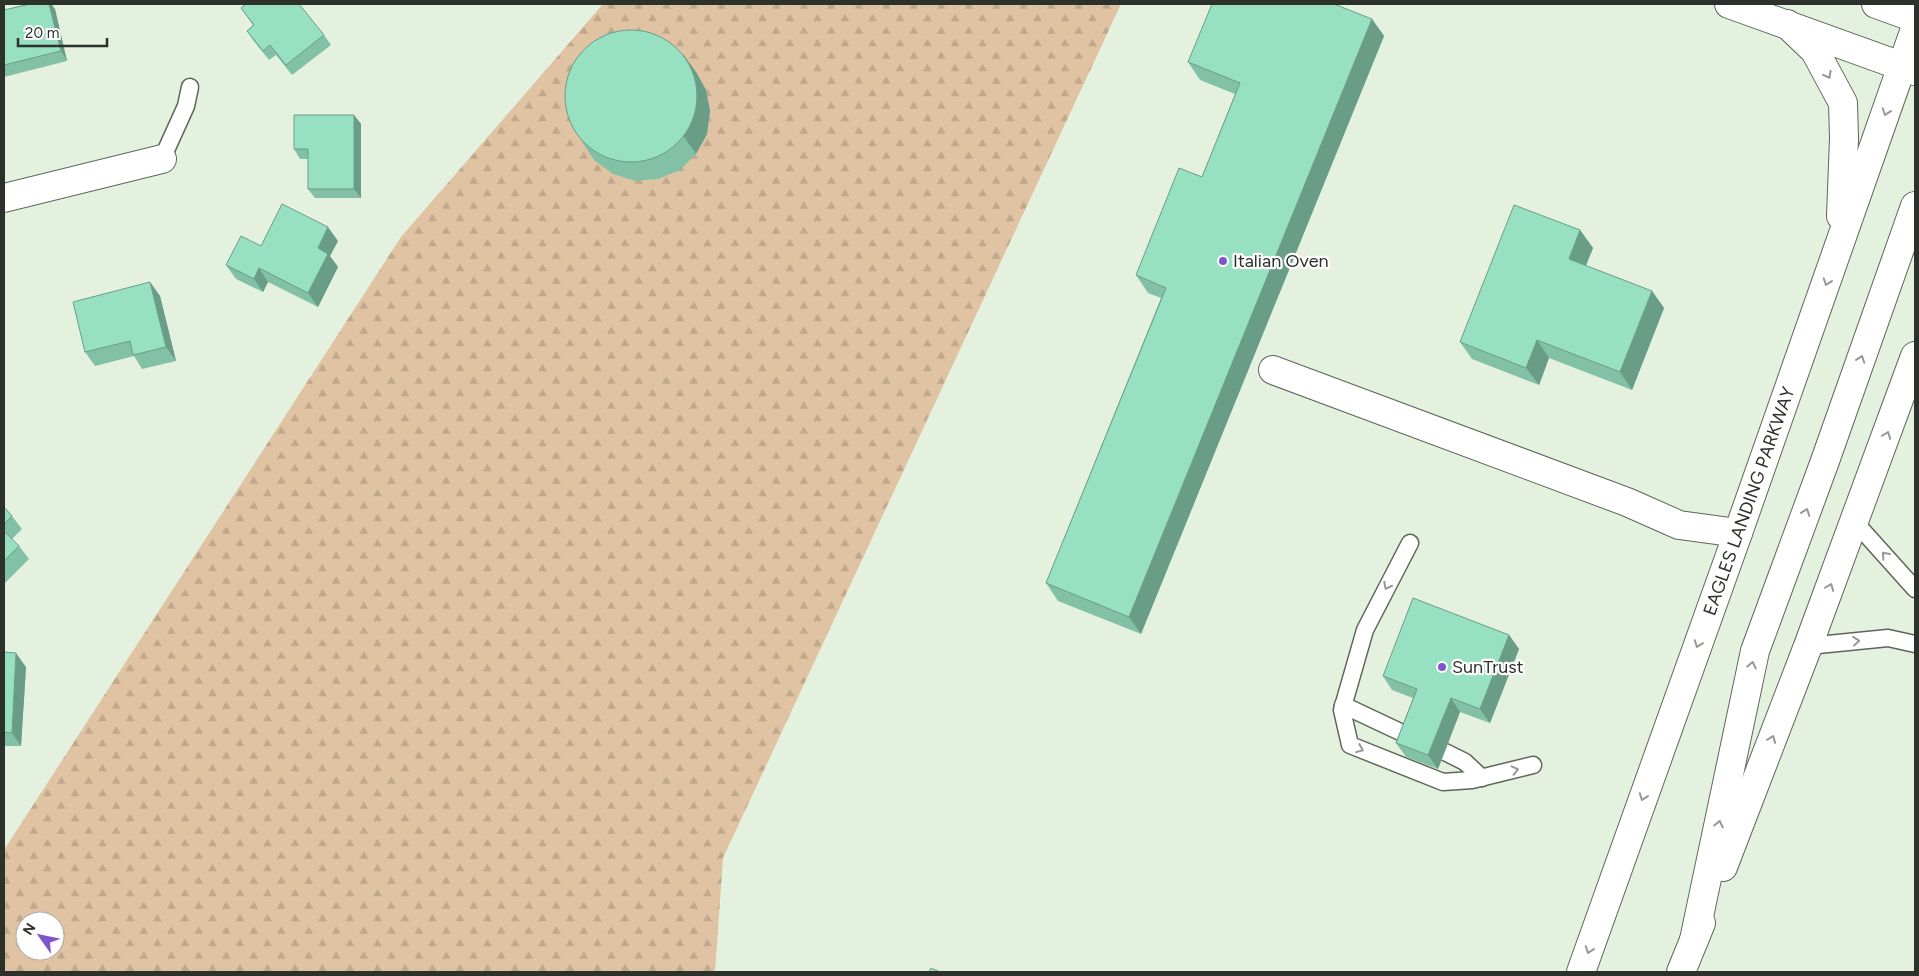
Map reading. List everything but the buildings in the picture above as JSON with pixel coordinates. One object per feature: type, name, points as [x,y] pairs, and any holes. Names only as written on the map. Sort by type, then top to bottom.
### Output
[{"type":"main road","points":[[1729,4],[1909,68]]},
{"type":"main road","points":[[1876,4],[1915,18]]},
{"type":"main road","points":[[1787,24],[1815,51],[1843,103],[1844,138],[1841,242]]},
{"type":"main road","name":"EAGLES LANDING PARKWAY","points":[[1581,972],[1841,242],[1909,68],[1915,29]]},
{"type":"main road","points":[[4,198],[162,159]]},
{"type":"main road","points":[[1687,962],[1755,651],[1825,461],[1915,206]]},
{"type":"main road","points":[[1687,962],[1808,646],[1915,356]]},
{"type":"main road","points":[[1901,398],[1915,368]]},
{"type":"main road","points":[[1273,370],[1628,502],[1679,525],[1738,533]]},
{"type":"lane","points":[[162,159],[186,106],[190,87]]},
{"type":"lane","points":[[1854,521],[1915,589]]},
{"type":"lane","points":[[1410,543],[1365,630],[1342,710],[1350,745],[1443,782],[1472,780],[1534,766]]},
{"type":"lane","points":[[1808,646],[1888,638],[1915,644]]},
{"type":"lane","points":[[1343,705],[1413,738]]},
{"type":"lane","points":[[1445,752],[1465,762],[1482,778]]},
{"type":"green space","points":[[603,4],[1121,4],[723,858],[715,972],[4,972],[4,850],[401,237]]},
{"type":"place","name":"Italian Oven","points":[[1223,261]]},
{"type":"place","name":"SunTrust","points":[[1442,667]]}]
